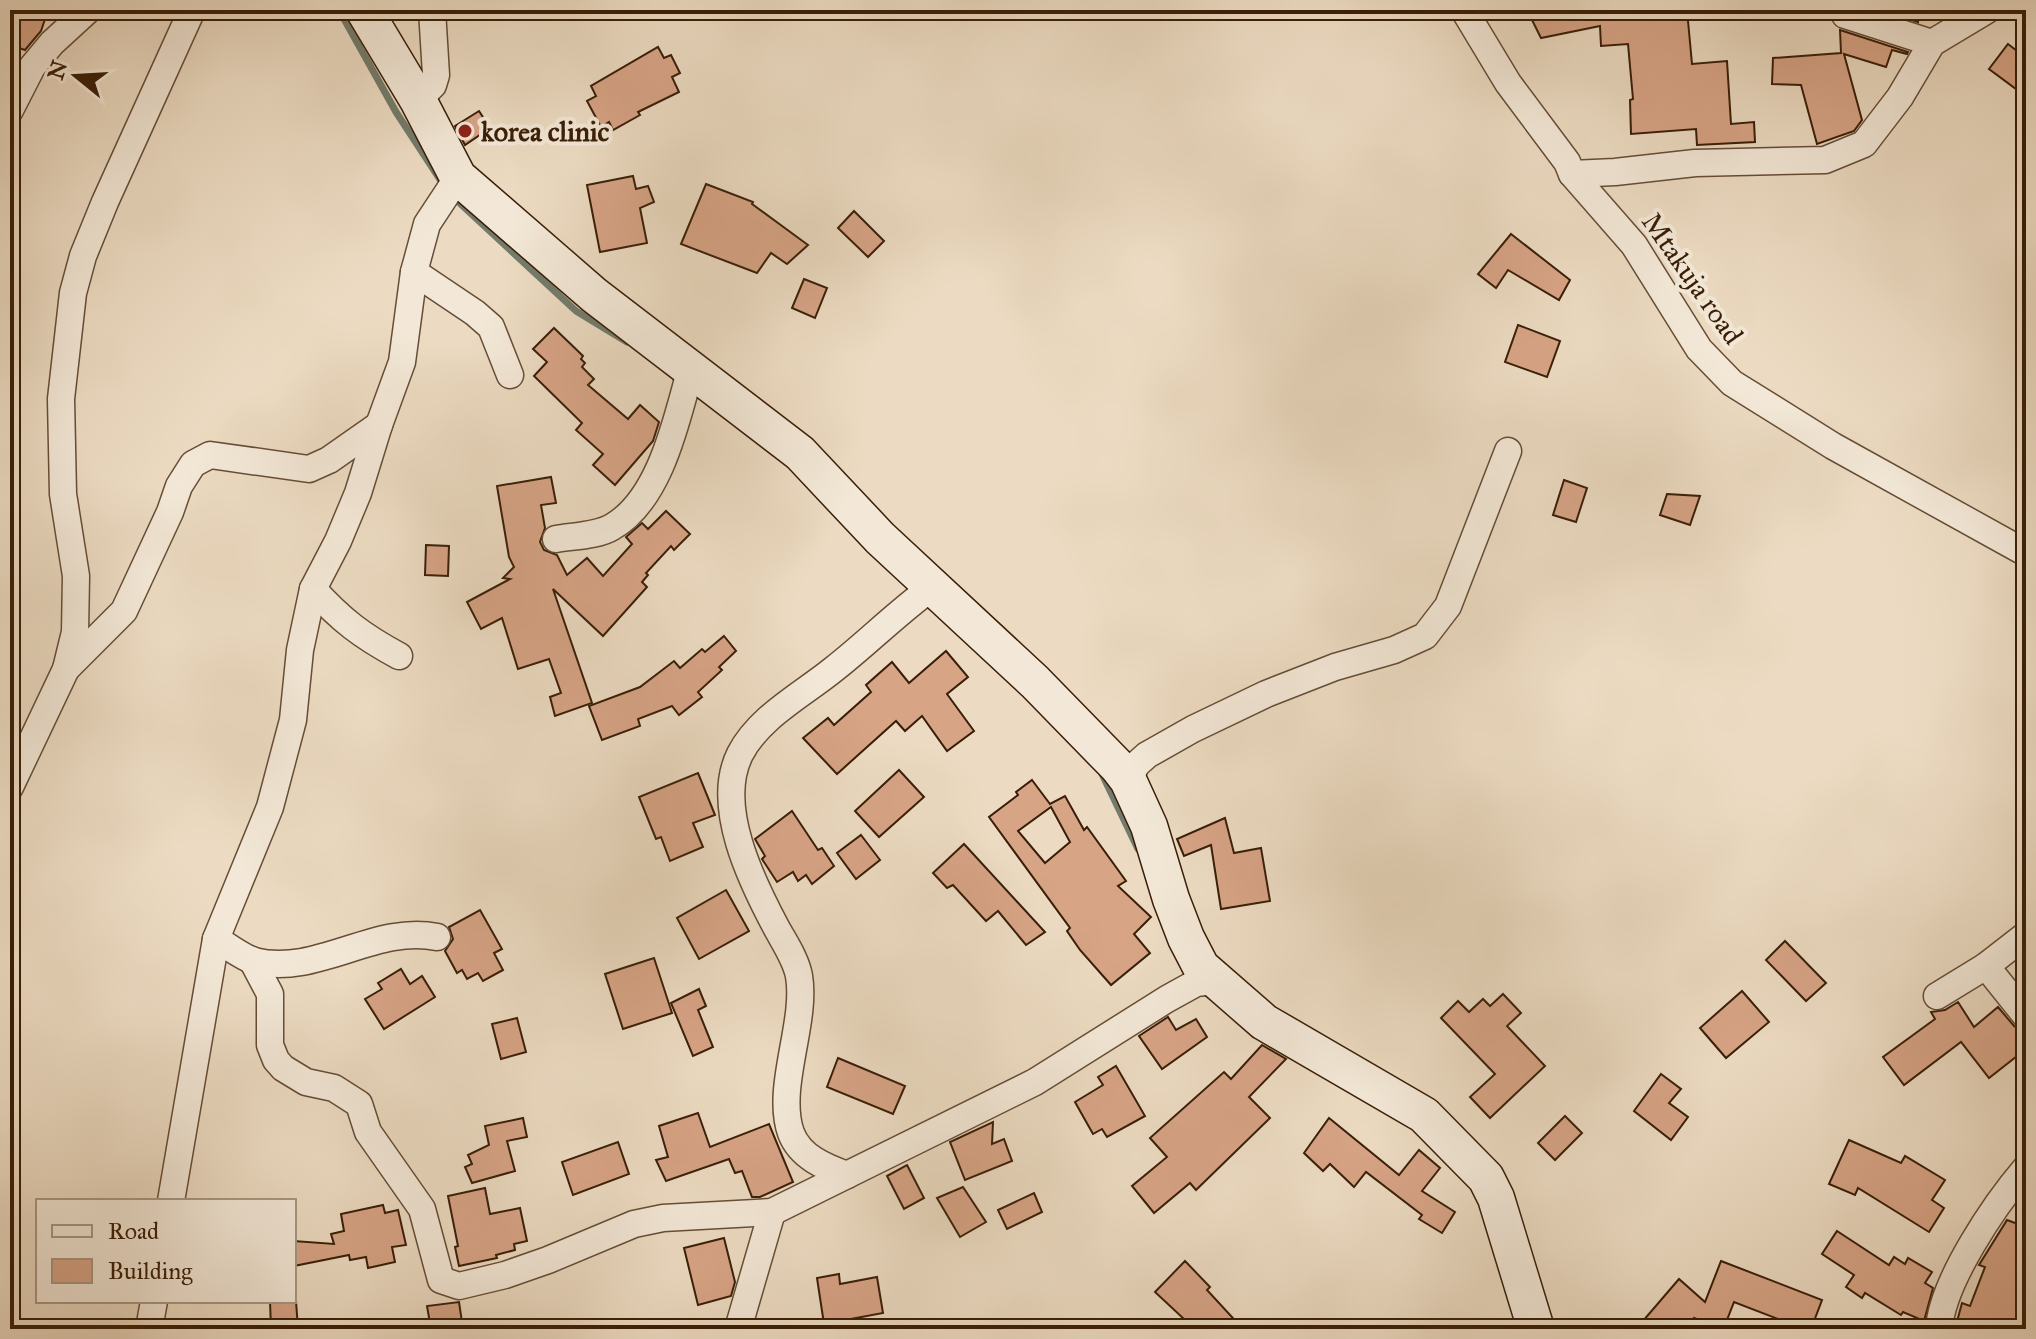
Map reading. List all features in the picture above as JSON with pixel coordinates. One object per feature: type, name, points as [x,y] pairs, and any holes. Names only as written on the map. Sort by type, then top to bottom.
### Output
[{"type":"street","points":[[10,110],[32,67],[52,43],[88,10]]},
{"type":"street","points":[[10,787],[66,669],[75,632],[76,576],[63,494],[61,399],[73,293],[83,256],[105,202],[192,10]]},
{"type":"street","points":[[364,10],[418,100],[458,177],[594,295],[800,453],[931,588],[1035,682],[1128,780],[1149,826],[1186,938],[1201,967],[1214,981],[1264,1022],[1424,1115],[1486,1178],[1496,1198],[1536,1329]]},
{"type":"street","points":[[418,100],[433,85],[436,75],[432,10]]},
{"type":"street","name":"Mtakuja road","points":[[1464,10],[1508,83],[1567,162],[1572,174],[1634,245],[1699,349],[1732,383],[1833,446],[2026,553]]},
{"type":"street","points":[[1572,174],[1695,163],[1825,160],[1864,144],[1900,97],[1932,43],[1987,10]]},
{"type":"street","points":[[1845,15],[1932,43]]},
{"type":"street","points":[[171,1199],[216,939],[270,807],[293,720],[300,650],[313,589],[358,493],[402,362],[414,272],[427,224],[458,177]]},
{"type":"street","points":[[414,272],[491,327],[510,375]]},
{"type":"street","points":[[556,539],[611,528],[647,492],[666,452],[688,379],[695,372]]},
{"type":"street","points":[[66,669],[124,611],[179,486],[193,464],[210,455],[309,469],[329,460],[379,425]]},
{"type":"street","points":[[1128,780],[1137,764],[1147,755],[1193,729],[1266,694],[1335,667],[1394,650],[1425,636],[1448,606],[1508,451]]},
{"type":"street","points":[[847,1175],[814,1160],[799,1148],[791,1133],[787,1115],[799,1008],[799,976],[792,956],[748,873],[734,819],[734,778],[739,757],[762,724],[835,669],[931,588]]},
{"type":"street","points":[[313,589],[338,617],[361,636],[399,656]]},
{"type":"street","points":[[10,745],[37,726]]},
{"type":"street","points":[[216,939],[252,960],[294,964],[405,934],[437,937]]},
{"type":"street","points":[[1937,996],[1986,966],[2026,935]]},
{"type":"street","points":[[252,960],[270,994],[270,1045],[276,1060],[306,1082],[334,1088],[359,1104],[368,1132],[422,1209],[430,1232],[437,1272],[448,1285],[468,1285],[505,1275],[634,1224],[663,1218],[772,1212],[1035,1082],[1196,983],[1214,981]]},
{"type":"street","points":[[1986,966],[2026,1016]]},
{"type":"street","points":[[1939,1329],[1949,1290],[1986,1220],[2026,1168]]},
{"type":"street","points":[[738,1329],[772,1212]]},
{"type":"street","points":[[149,1329],[154,1303]]},
{"type":"building","points":[[10,10],[48,10],[41,31],[25,50],[10,45]]},
{"type":"building","points":[[1547,10],[1687,10],[1692,64],[1727,61],[1731,124],[1754,122],[1755,142],[1697,145],[1696,129],[1631,134],[1630,100],[1633,99],[1628,44],[1601,46],[1600,26],[1541,38],[1531,18]]},
{"type":"building","points":[[1882,10],[1918,10],[1918,22]]},
{"type":"building","points":[[1840,30],[1908,52],[1892,50],[1886,67],[1844,54],[1862,120],[1854,131],[1817,144],[1801,85],[1772,84],[1773,58],[1841,53]]},
{"type":"building","points":[[2008,44],[2026,58],[2026,76],[2016,89],[1989,69]]},
{"type":"building","points":[[658,47],[664,58],[671,55],[680,73],[672,77],[679,92],[638,112],[640,115],[613,130],[609,122],[601,127],[587,101],[596,96],[591,86]]},
{"type":"building","name":"korea clinic","points":[[479,111],[490,128],[465,145],[455,126]]},
{"type":"building","points":[[633,176],[636,189],[648,186],[654,202],[640,208],[647,243],[600,252],[587,185]]},
{"type":"building","points":[[706,184],[753,202],[808,245],[787,264],[771,253],[757,273],[681,244]]},
{"type":"building","points":[[854,211],[884,241],[868,257],[838,228]]},
{"type":"building","points":[[1511,234],[1570,280],[1559,300],[1508,270],[1496,288],[1478,274]]},
{"type":"building","points":[[804,279],[827,288],[815,318],[792,308]]},
{"type":"building","points":[[1518,325],[1560,341],[1547,377],[1505,362]]},
{"type":"building","points":[[554,328],[583,356],[581,359],[585,363],[582,367],[594,379],[588,385],[628,419],[640,405],[659,422],[653,441],[615,485],[593,465],[603,454],[576,430],[582,423],[534,376],[547,362],[533,349]]},
{"type":"building","points":[[551,477],[556,503],[541,505],[545,528],[540,542],[544,550],[557,555],[567,575],[587,558],[603,576],[632,544],[626,537],[642,523],[648,529],[666,511],[690,534],[674,550],[671,546],[646,573],[648,575],[642,582],[647,587],[603,636],[553,589],[592,703],[555,716],[550,697],[561,693],[549,659],[518,669],[502,618],[481,629],[467,602],[510,579],[503,578],[514,567],[509,557],[497,486]]},
{"type":"building","points":[[1564,480],[1587,488],[1576,522],[1553,515]]},
{"type":"building","points":[[1667,494],[1700,496],[1690,525],[1660,515]]},
{"type":"building","points":[[426,545],[449,546],[448,576],[425,575]]},
{"type":"building","points":[[724,636],[736,651],[719,667],[722,670],[698,692],[702,697],[679,715],[672,706],[638,719],[640,726],[602,740],[589,706],[640,687],[674,661],[680,668],[702,649],[705,652]]},
{"type":"building","points":[[946,651],[968,677],[947,694],[974,731],[947,751],[922,716],[905,731],[896,721],[837,774],[803,738],[828,718],[834,725],[871,692],[866,685],[892,662],[909,683]]},
{"type":"building","points":[[899,770],[924,797],[879,837],[855,811]]},
{"type":"building","points":[[698,773],[715,815],[693,823],[703,847],[670,861],[661,837],[656,839],[639,797]]},
{"type":"building","points":[[1032,780],[1050,804],[1065,796],[1084,830],[1087,827],[1126,881],[1118,886],[1151,917],[1134,934],[1150,953],[1111,985],[1080,950],[1067,931],[1070,928],[989,817],[1018,795],[1016,792]],"holes":[[[1051,807],[1070,842],[1045,863],[1018,831]]]},
{"type":"building","points":[[792,811],[818,850],[822,848],[834,866],[812,884],[806,875],[798,881],[793,872],[777,882],[762,859],[765,856],[755,839]]},
{"type":"building","points":[[1225,818],[1234,853],[1261,848],[1270,901],[1221,909],[1211,845],[1184,856],[1177,839]]},
{"type":"building","points":[[861,835],[880,860],[856,879],[837,853]]},
{"type":"building","points":[[964,844],[1045,932],[1026,945],[998,911],[986,921],[953,885],[947,888],[933,873]]},
{"type":"building","points":[[726,890],[749,931],[699,959],[677,918]]},
{"type":"building","points":[[480,910],[502,949],[494,953],[503,970],[483,981],[478,973],[467,979],[462,970],[457,973],[445,951],[453,939],[449,927]]},
{"type":"building","points":[[1785,941],[1826,983],[1806,1001],[1766,960]]},
{"type":"building","points":[[654,958],[672,1013],[623,1029],[605,974]]},
{"type":"building","points":[[401,969],[410,984],[422,976],[435,997],[384,1029],[365,999],[382,989],[378,983]]},
{"type":"building","points":[[699,989],[706,1006],[698,1010],[713,1047],[693,1056],[671,1003]]},
{"type":"building","points":[[1742,991],[1769,1022],[1726,1058],[1700,1028]]},
{"type":"building","points":[[1503,994],[1521,1013],[1507,1026],[1545,1066],[1490,1118],[1470,1097],[1495,1074],[1441,1018],[1458,1001],[1469,1012],[1483,999],[1490,1006]]},
{"type":"building","points":[[1958,1002],[1974,1027],[1998,1007],[2014,1026],[2026,1034],[2026,1049],[1989,1078],[1961,1042],[1904,1085],[1883,1057],[1935,1019],[1931,1012],[1945,1010]]},
{"type":"building","points":[[1168,1017],[1176,1030],[1196,1019],[1207,1037],[1162,1069],[1139,1036]]},
{"type":"building","points":[[517,1018],[526,1052],[501,1059],[492,1024]]},
{"type":"building","points":[[1262,1045],[1286,1059],[1249,1097],[1270,1118],[1196,1190],[1190,1183],[1154,1213],[1132,1186],[1167,1157],[1150,1138],[1224,1072],[1231,1079]]},
{"type":"building","points":[[838,1058],[905,1086],[893,1114],[827,1087]]},
{"type":"building","points":[[1116,1066],[1145,1116],[1107,1137],[1102,1129],[1093,1134],[1075,1102],[1103,1085],[1098,1077]]},
{"type":"building","points":[[1661,1074],[1681,1089],[1669,1103],[1688,1117],[1671,1140],[1634,1111]]},
{"type":"building","points":[[698,1113],[710,1147],[769,1124],[793,1182],[760,1197],[752,1197],[742,1171],[735,1173],[729,1159],[666,1181],[656,1160],[668,1157],[659,1126]]},
{"type":"building","points":[[1565,1116],[1582,1133],[1555,1160],[1538,1143]]},
{"type":"building","points":[[523,1118],[527,1137],[507,1141],[515,1171],[472,1183],[465,1167],[472,1164],[468,1155],[489,1145],[485,1126]]},
{"type":"building","points":[[1329,1118],[1399,1175],[1419,1150],[1440,1168],[1422,1191],[1455,1212],[1442,1233],[1419,1219],[1422,1215],[1366,1172],[1354,1187],[1330,1164],[1323,1171],[1304,1153]]},
{"type":"building","points":[[993,1122],[992,1144],[1004,1139],[1012,1161],[965,1180],[950,1142]]},
{"type":"building","points":[[1849,1140],[1901,1163],[1905,1156],[1945,1180],[1932,1200],[1944,1208],[1929,1232],[1858,1188],[1855,1195],[1829,1184]]},
{"type":"building","points":[[618,1142],[629,1174],[573,1195],[562,1162]]},
{"type":"building","points":[[907,1165],[924,1198],[904,1209],[887,1176]]},
{"type":"building","points":[[963,1187],[986,1222],[960,1237],[937,1198]]},
{"type":"building","points":[[485,1188],[490,1214],[520,1208],[527,1241],[514,1244],[515,1250],[496,1255],[497,1258],[459,1266],[448,1196]]},
{"type":"building","points":[[1034,1193],[1042,1212],[1007,1229],[998,1210]]},
{"type":"building","points":[[383,1205],[385,1213],[398,1210],[406,1245],[392,1247],[395,1262],[368,1268],[366,1257],[350,1260],[349,1255],[296,1266],[296,1241],[334,1244],[331,1234],[344,1231],[341,1214]]},
{"type":"building","points":[[2007,1220],[2026,1227],[2026,1329],[1955,1329],[1962,1303],[1970,1306],[1985,1267],[1979,1265]]},
{"type":"building","points":[[1837,1231],[1889,1265],[1894,1257],[1905,1264],[1908,1258],[1932,1272],[1925,1283],[1933,1288],[1924,1321],[1903,1312],[1901,1315],[1865,1293],[1862,1298],[1846,1287],[1854,1275],[1822,1254]]},
{"type":"building","points":[[724,1238],[735,1282],[731,1296],[698,1305],[684,1248]]},
{"type":"building","points":[[1185,1261],[1243,1329],[1174,1329],[1184,1319],[1155,1292]]},
{"type":"building","points":[[1721,1261],[1822,1300],[1811,1329],[1734,1302],[1727,1320],[1737,1329],[1723,1329],[1694,1318],[1684,1329],[1636,1329],[1679,1279],[1705,1302]]},
{"type":"building","points":[[839,1274],[840,1284],[877,1277],[883,1313],[824,1324],[817,1278]]},
{"type":"building","points":[[296,1301],[298,1329],[271,1329],[270,1303]]},
{"type":"building","points":[[459,1302],[463,1329],[431,1329],[427,1306]]},
{"type":"waterway","points":[[339,10],[396,112],[441,181]]},
{"type":"waterway","points":[[453,197],[576,311],[627,342]]},
{"type":"waterway","points":[[1102,774],[1138,849]]},
{"type":"place","name":"korea clinic","points":[[465,131]]}]
